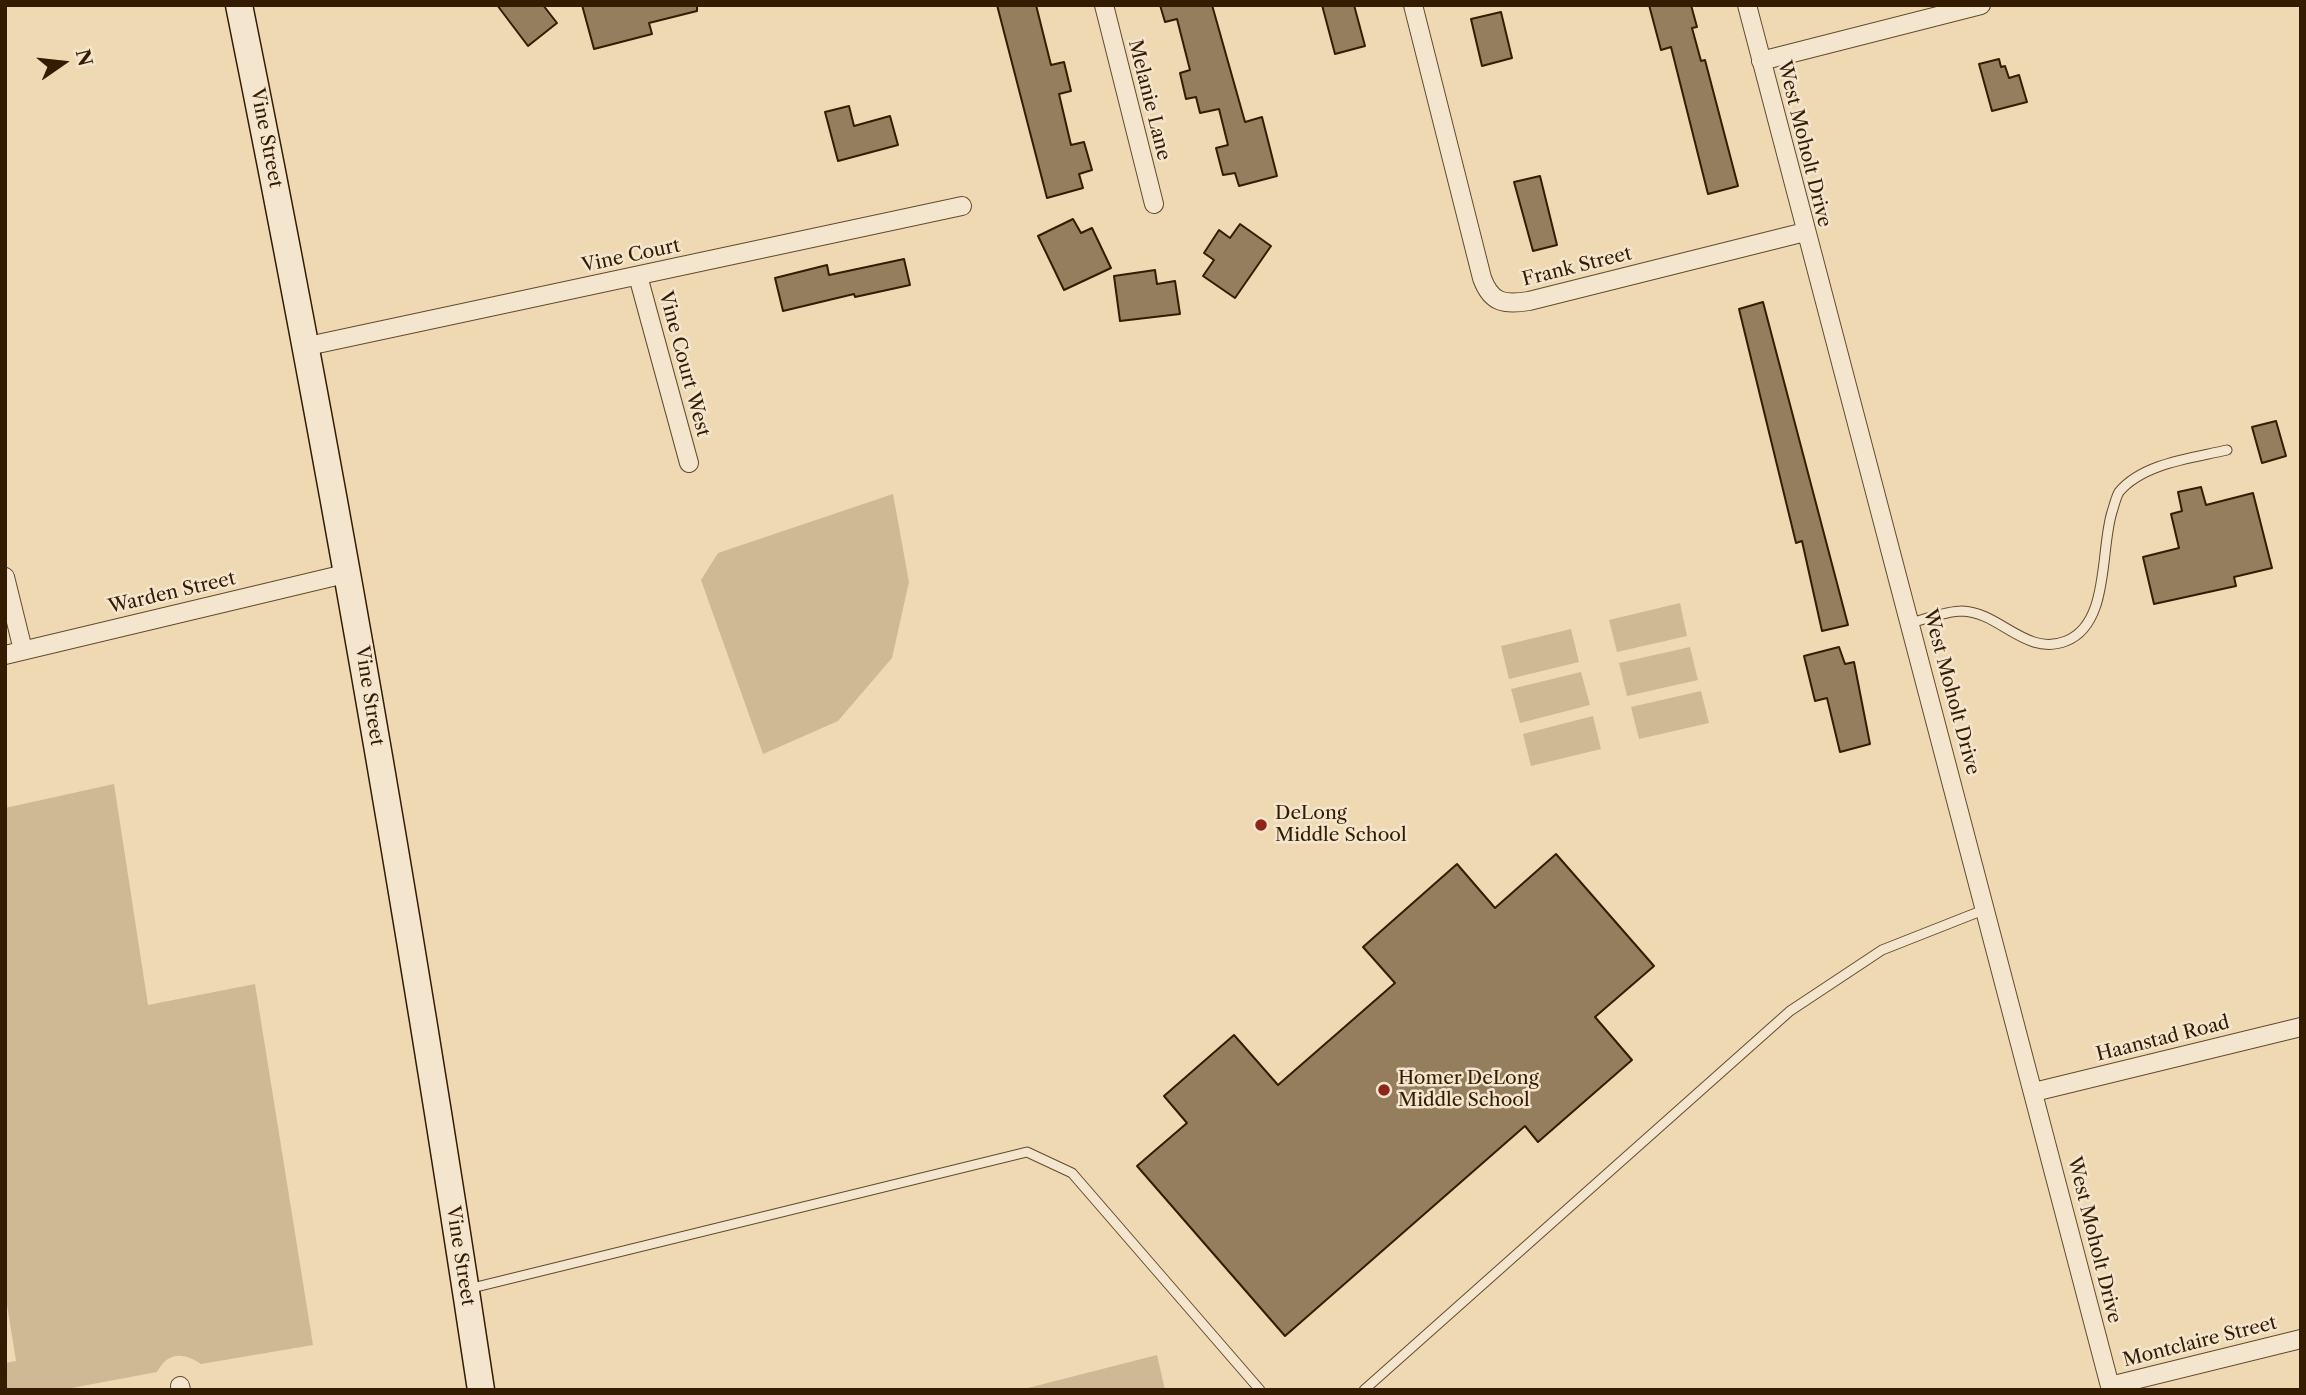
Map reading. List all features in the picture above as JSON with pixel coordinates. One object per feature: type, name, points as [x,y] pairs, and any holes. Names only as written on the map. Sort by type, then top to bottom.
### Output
[{"type":"street","name":"Vine Street","points":[[239,5],[308,346],[349,573],[481,1390]]},
{"type":"street","name":"Melanie Lane","points":[[1104,5],[1154,204]]},
{"type":"street","name":"Frank Street","points":[[1412,5],[1482,278],[1488,294],[1497,302],[1510,304],[1529,301],[1805,232]]},
{"type":"street","name":"West Moholt Drive","points":[[1746,5],[2111,1388]]},
{"type":"street","points":[[1761,61],[1981,5]]},
{"type":"street","name":"Vine Court","points":[[308,346],[962,206]]},
{"type":"street","name":"Vine Court West","points":[[638,276],[689,463]]},
{"type":"street","name":"Warden Street","points":[[5,655],[349,573]]},
{"type":"street","points":[[5,577],[23,650]]},
{"type":"street","name":"Haanstad Road","points":[[2034,1092],[2301,1027]]},
{"type":"street","name":"Montclaire Street","points":[[2111,1388],[2301,1339]]},
{"type":"lane","points":[[1910,623],[1962,611],[1984,616],[2033,644],[2066,641],[2088,626],[2101,586],[2105,534],[2119,493],[2146,473],[2174,462],[2227,450]]},
{"type":"lane","points":[[1364,1390],[1790,1011],[1882,950],[1986,909]]},
{"type":"lane","points":[[466,1290],[1027,1152],[1072,1173],[1260,1390]]},
{"type":"shaded area","points":[[893,494],[909,582],[892,658],[838,721],[763,754],[701,580],[718,553]]},
{"type":"shaded area","points":[[1680,603],[1687,636],[1617,652],[1609,620]]},
{"type":"shaded area","points":[[1571,629],[1579,662],[1509,679],[1501,646]]},
{"type":"shaded area","points":[[1690,647],[1698,680],[1627,696],[1619,663]]},
{"type":"shaded area","points":[[1581,672],[1590,705],[1520,723],[1511,689]]},
{"type":"shaded area","points":[[1701,691],[1709,723],[1639,739],[1631,707]]},
{"type":"shaded area","points":[[1593,716],[1601,749],[1531,766],[1523,734]]},
{"type":"shaded area","points":[[114,784],[148,1005],[255,984],[313,1345],[201,1364],[188,1357],[176,1356],[161,1365],[157,1372],[61,1390],[5,1390],[5,1363],[16,1361],[5,1292],[5,808]]},
{"type":"shaded area","points":[[1157,1355],[1165,1390],[1020,1390]]},
{"type":"building","points":[[497,5],[543,5],[557,23],[528,46]]},
{"type":"building","points":[[582,5],[697,5],[697,11],[649,23],[652,34],[594,49]]},
{"type":"building","points":[[997,5],[1036,5],[1051,65],[1064,62],[1071,91],[1059,94],[1071,145],[1084,142],[1092,170],[1079,174],[1083,188],[1047,198]]},
{"type":"building","points":[[1160,5],[1212,5],[1245,122],[1262,117],[1277,176],[1239,186],[1235,173],[1223,175],[1216,148],[1228,145],[1219,109],[1200,113],[1196,97],[1186,99],[1180,73],[1190,70],[1177,19],[1165,22]]},
{"type":"building","points":[[1322,5],[1354,5],[1365,46],[1335,54]]},
{"type":"building","points":[[1649,5],[1691,5],[1697,27],[1692,28],[1701,61],[1705,60],[1738,186],[1708,194],[1671,47],[1661,50]]},
{"type":"building","points":[[1501,12],[1512,58],[1482,66],[1471,19]]},
{"type":"building","points":[[1999,59],[2009,78],[2019,75],[2027,102],[1992,111],[1979,64]]},
{"type":"building","points":[[849,106],[854,126],[890,116],[898,145],[838,161],[825,112]]},
{"type":"building","points":[[1540,176],[1557,245],[1533,251],[1514,182]]},
{"type":"building","points":[[1073,219],[1081,233],[1092,228],[1111,268],[1064,290],[1038,236]]},
{"type":"building","points":[[1240,224],[1271,246],[1235,298],[1203,276],[1214,260],[1204,253],[1219,230],[1230,238]]},
{"type":"building","points":[[904,259],[910,285],[855,297],[854,294],[783,311],[775,278],[827,265],[829,275]]},
{"type":"building","points":[[1155,270],[1157,284],[1175,281],[1180,314],[1120,321],[1114,276]]},
{"type":"building","points":[[1763,302],[1848,625],[1822,631],[1802,541],[1796,543],[1739,309]]},
{"type":"building","points":[[2276,421],[2286,456],[2262,463],[2252,427]]},
{"type":"building","points":[[2201,487],[2206,505],[2253,493],[2272,568],[2234,577],[2236,586],[2154,604],[2143,557],[2179,548],[2171,514],[2182,511],[2178,492]]},
{"type":"building","points":[[1839,647],[1845,664],[1854,662],[1870,744],[1840,752],[1827,698],[1815,701],[1804,656]]},
{"type":"building","name":"Homer DeLong Middle School","points":[[1556,854],[1654,966],[1595,1017],[1632,1060],[1538,1142],[1525,1126],[1285,1336],[1137,1166],[1187,1123],[1164,1096],[1234,1035],[1278,1085],[1395,983],[1363,947],[1457,864],[1495,908]]},
{"type":"place","name":"DeLong Middle School","points":[[1261,825]]},
{"type":"place","name":"Homer DeLong Middle School","points":[[1384,1090]]}]
